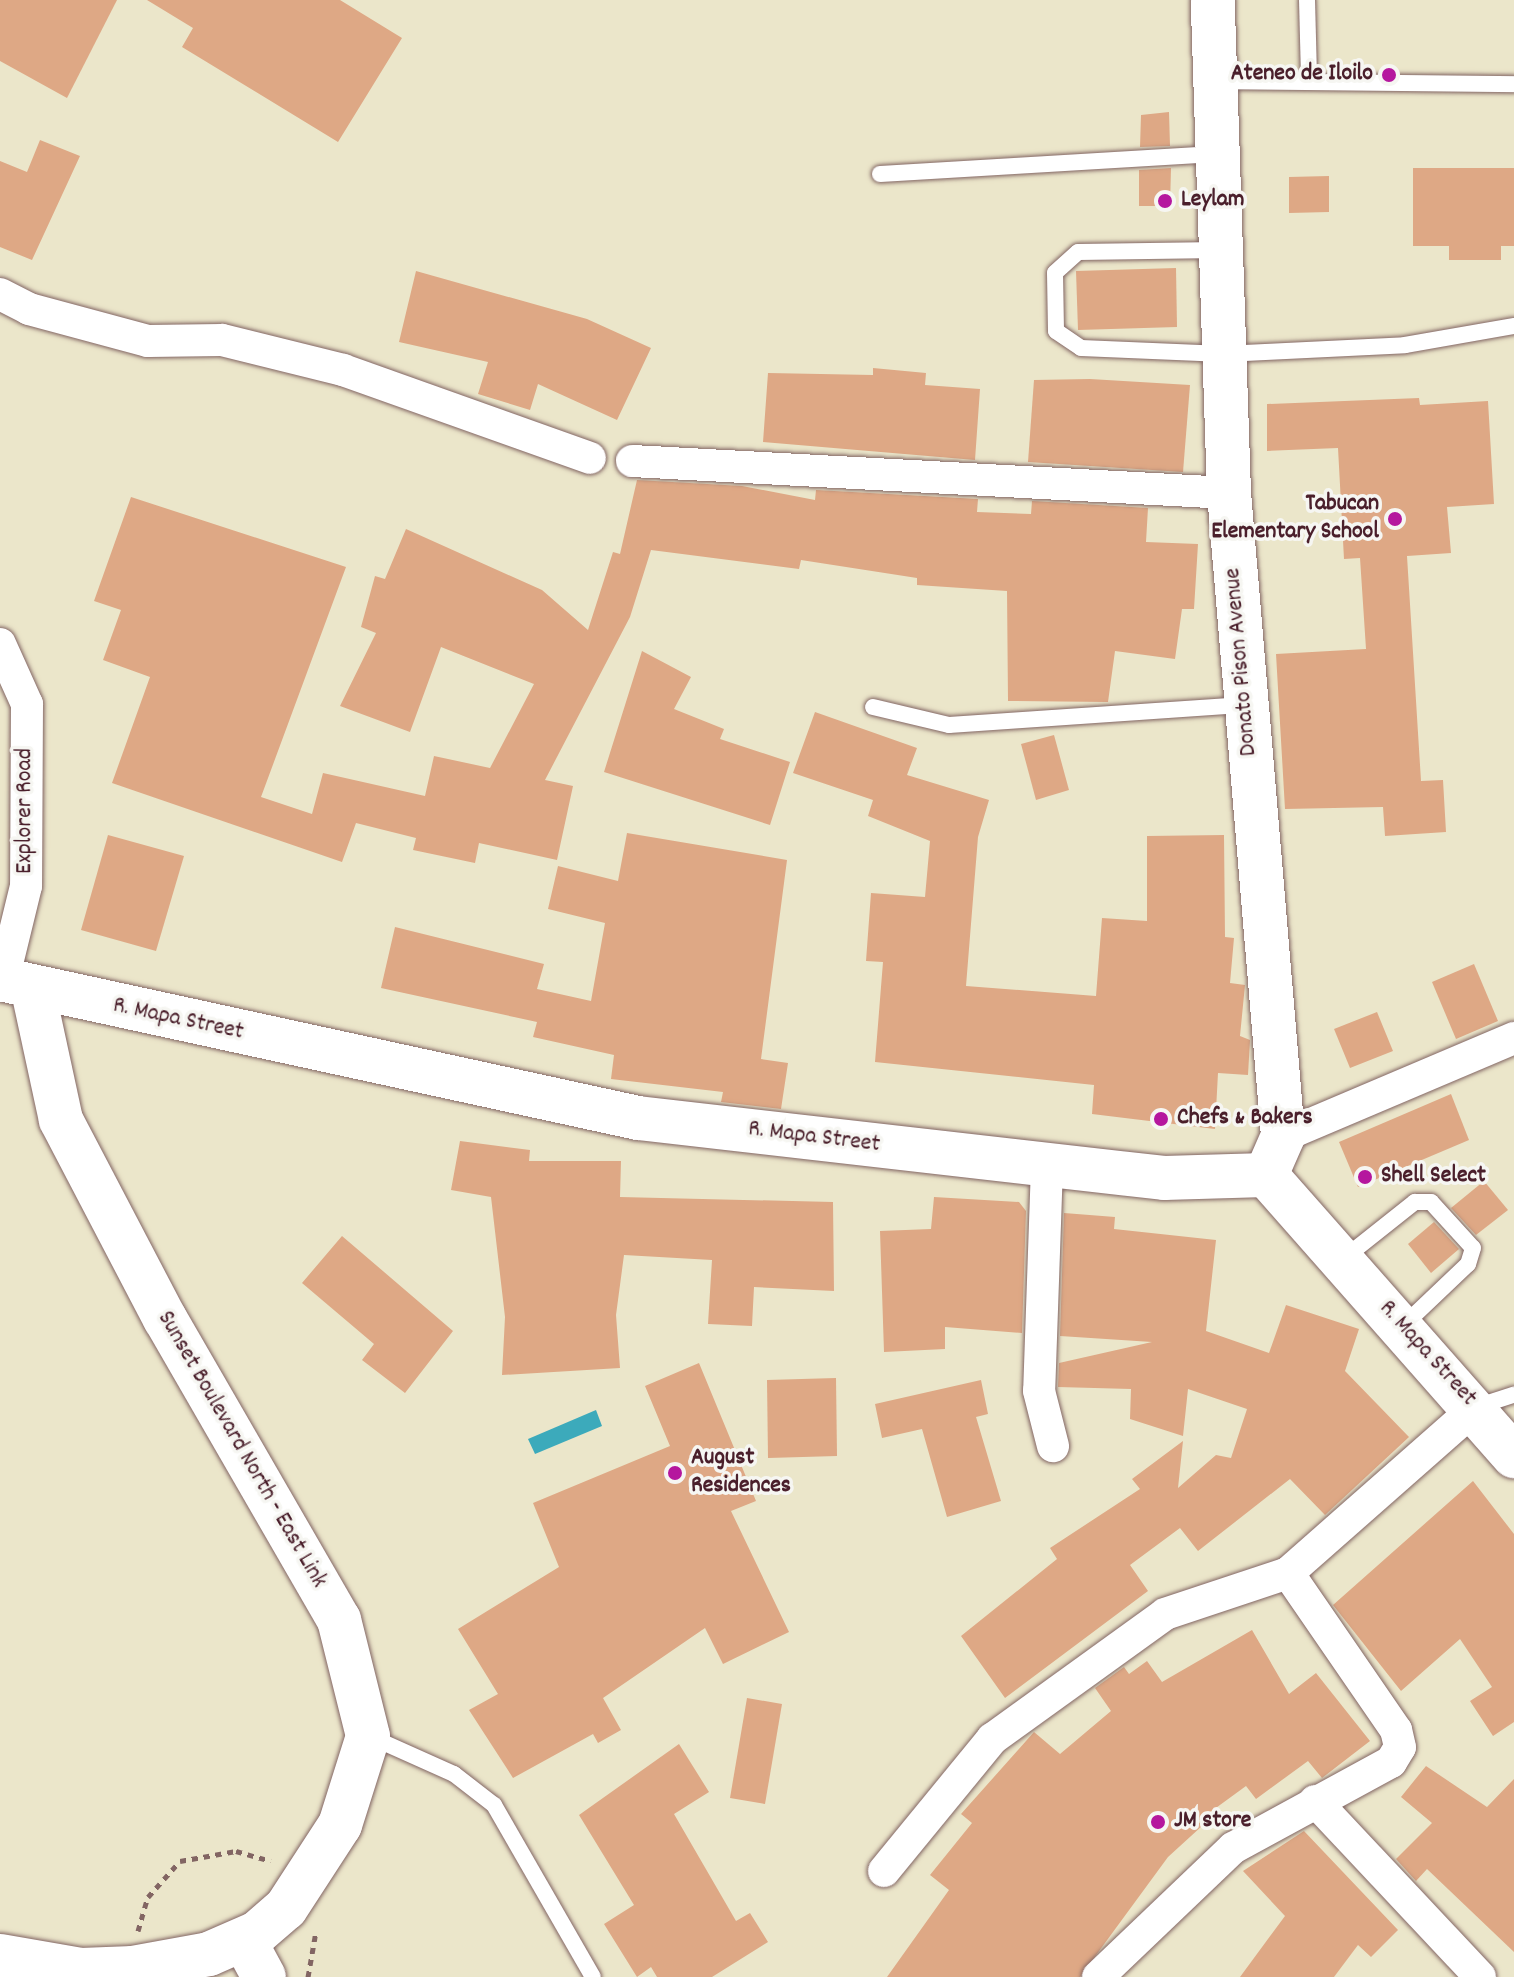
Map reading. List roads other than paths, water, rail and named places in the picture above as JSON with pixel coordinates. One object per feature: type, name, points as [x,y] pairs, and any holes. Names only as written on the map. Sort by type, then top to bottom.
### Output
[{"type":"main road","name":"Donato Pison Avenue","points":[[1213,0],[1229,493],[1283,1136],[1266,1175]]},
{"type":"main road","name":"R. Mapa Street","points":[[12,983],[638,1118],[1164,1178],[1254,1181],[1266,1175],[1403,1327],[1495,1401],[1514,1456]]},
{"type":"main road","name":"Sunset Boulevard North - East Link","points":[[12,983],[61,1120],[165,1319],[339,1620],[368,1736]]},
{"type":"main road","points":[[0,1956],[81,1970],[135,1956],[234,1962],[285,1889],[340,1825],[368,1736]]},
{"type":"street","points":[[0,294],[29,309],[148,341],[222,340],[343,370],[590,458]]},
{"type":"street","points":[[632,461],[1229,493]]},
{"type":"street","name":"Explorer Road","points":[[0,644],[27,704],[26,886],[12,983]]},
{"type":"street","points":[[1283,1136],[1514,1038]]},
{"type":"street","points":[[1047,1166],[1039,1391],[1053,1446]]},
{"type":"street","points":[[884,1871],[992,1739],[1082,1670],[1165,1614],[1288,1573],[1495,1401]]},
{"type":"street","points":[[1100,1976],[1233,1848],[1391,1762],[1400,1747],[1396,1730],[1288,1573]]},
{"type":"street","points":[[1315,1801],[1480,1977]]},
{"type":"lane","points":[[1307,0],[1309,78]]},
{"type":"lane","points":[[1215,81],[1309,78],[1514,84]]},
{"type":"lane","points":[[880,174],[1217,154]]},
{"type":"lane","points":[[1220,250],[1078,252],[1055,273],[1056,331],[1081,348],[1224,354],[1405,345],[1514,326]]},
{"type":"lane","points":[[873,707],[949,725],[1245,705]]},
{"type":"lane","points":[[1342,1260],[1415,1202],[1431,1202],[1473,1248],[1468,1264],[1403,1327]]},
{"type":"lane","points":[[368,1736],[454,1774],[494,1805],[593,1977]]},
{"type":"water","points":[[596,1410],[602,1426],[535,1454],[528,1439]]},
{"type":"place","name":"Ateneo de Iloilo","points":[[1389,75]]},
{"type":"place","name":"Leylam","points":[[1165,201]]},
{"type":"place","name":"Tabucan Elementary School","points":[[1395,519]]},
{"type":"place","name":"Chefs & Bakers","points":[[1161,1119]]},
{"type":"place","name":"Shell Select","points":[[1365,1177]]},
{"type":"place","name":"August Residences","points":[[675,1473]]},
{"type":"place","name":"JM store","points":[[1158,1822]]}]
